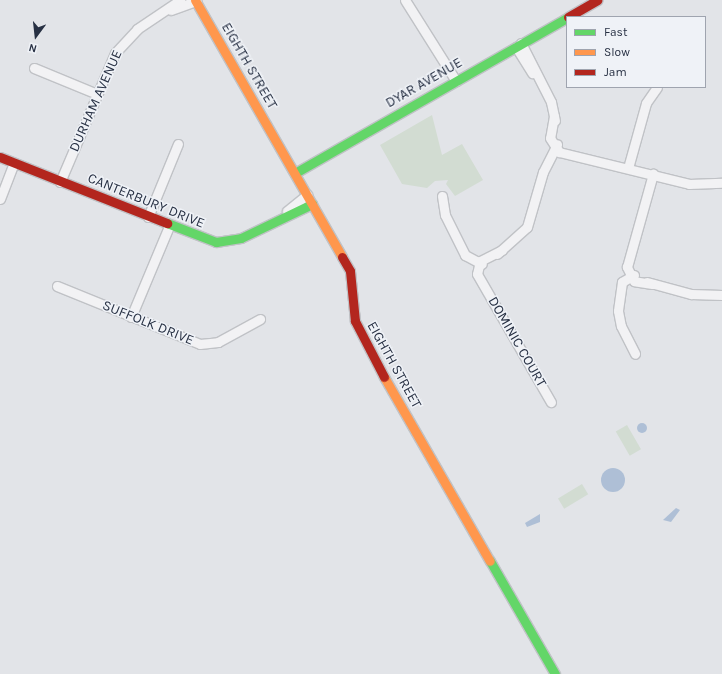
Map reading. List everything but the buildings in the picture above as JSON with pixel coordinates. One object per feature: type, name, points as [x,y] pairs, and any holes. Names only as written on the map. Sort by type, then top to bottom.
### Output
[{"type":"street","name":"DURHAM AVENUE","points":[[60,182],[97,94],[121,44],[180,0]]},
{"type":"street","name":"DURHAM AVENUE","points":[[161,14],[196,0]]},
{"type":"street","name":"EIGHTH STREET","points":[[196,0],[350,271],[355,321],[361,337],[555,674]]},
{"type":"street","points":[[405,0],[456,81]]},
{"type":"street","name":"DYAR AVENUE","points":[[570,16],[598,0]]},
{"type":"street","name":"DYAR AVENUE","points":[[295,173],[566,18]]},
{"type":"street","points":[[442,196],[445,215],[462,248],[480,263],[502,250],[527,227],[543,172],[555,146],[554,116],[542,87],[518,45]]},
{"type":"street","points":[[34,68],[97,94]]},
{"type":"street","points":[[628,168],[646,103],[656,88]]},
{"type":"street","points":[[148,217],[178,144]]},
{"type":"street","points":[[555,146],[582,156],[699,185],[722,183]]},
{"type":"street","name":"CANTERBURY DRIVE","points":[[0,158],[200,239],[224,242],[241,238],[281,216],[312,204]]},
{"type":"street","points":[[0,199],[14,163]]},
{"type":"street","points":[[635,354],[619,318],[621,291],[632,277],[633,252],[653,174]]},
{"type":"street","name":"CANTERBURY DRIVE","points":[[281,216],[307,195]]},
{"type":"street","points":[[131,316],[169,226]]},
{"type":"street","name":"DOMINIC COURT","points":[[480,263],[482,281],[551,402]]},
{"type":"street","points":[[632,277],[691,294],[722,295]]},
{"type":"street","name":"SUFFOLK DRIVE","points":[[57,286],[200,344],[218,342],[260,319]]},
{"type":"shaded area","points":[[432,115],[442,155],[462,144],[483,180],[455,196],[446,184],[448,180],[435,181],[427,188],[402,184],[380,145]]},
{"type":"shaded area","points":[[627,425],[641,449],[630,456],[616,432]]},
{"type":"shaded area","points":[[582,484],[588,494],[564,509],[558,498]]},
{"type":"water","points":[[640,423],[644,423],[646,424],[646,432],[640,433],[637,430],[637,426]]},
{"type":"water","points":[[613,468],[622,471],[625,480],[622,489],[613,492],[604,489],[601,480],[604,471]]},
{"type":"water","points":[[676,508],[680,510],[671,522],[663,520]]},
{"type":"water","points":[[540,514],[540,522],[527,527],[525,523]]},
{"type":"traffic: fast","points":[[295,173],[566,19]]},
{"type":"traffic: fast","points":[[167,223],[216,242],[241,238],[312,204]]},
{"type":"traffic: fast","points":[[490,561],[555,674]]},
{"type":"traffic: slow","points":[[195,0],[342,257]]},
{"type":"traffic: slow","points":[[384,377],[490,561]]},
{"type":"traffic: jam","points":[[570,16],[598,0]]},
{"type":"traffic: jam","points":[[0,157],[167,223]]},
{"type":"traffic: jam","points":[[342,257],[350,271],[355,321],[384,377]]}]
